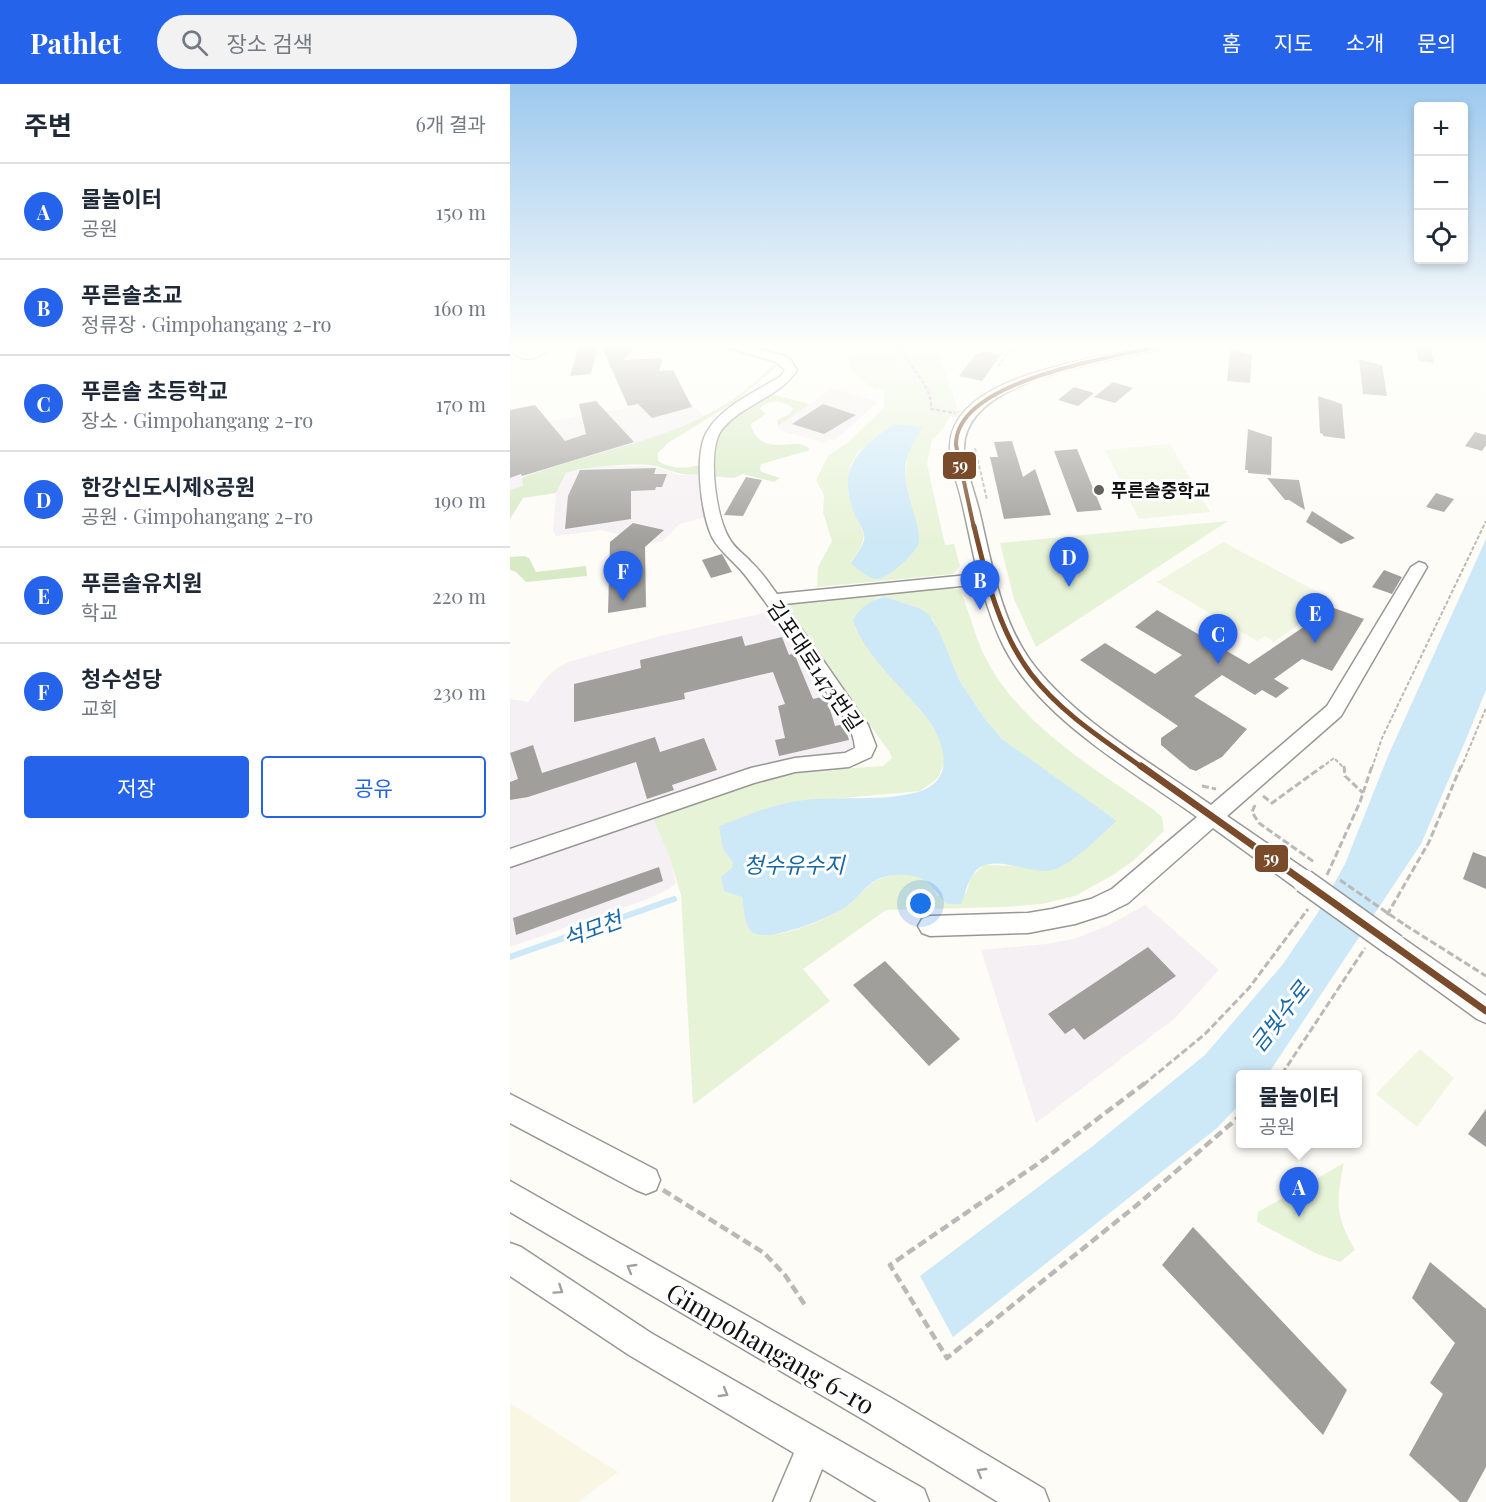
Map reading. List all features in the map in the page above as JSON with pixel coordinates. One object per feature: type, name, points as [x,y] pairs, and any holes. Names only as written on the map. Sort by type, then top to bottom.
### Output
[{"type":"street","name":"김포대로1473번길","points":[[510,858],[751,776],[795,765],[849,760],[864,752],[865,739],[855,721],[773,600],[746,566],[728,551],[719,537],[712,503],[707,453],[713,433],[723,421],[737,411]]},
{"type":"street","points":[[973,411],[965,420],[957,435],[959,463],[988,578],[1008,637],[1031,674],[1051,698],[1083,725],[1213,817],[1315,873],[1400,935],[1486,1011]]},
{"type":"street","points":[[930,926],[1046,921],[1077,915],[1102,906],[1139,882],[1334,711],[1419,567]]},
{"type":"street","points":[[773,600],[988,578]]},
{"type":"street","points":[[510,1108],[646,1180]]},
{"type":"street","name":"Gimpohangang 6-ro","points":[[510,1196],[881,1411],[1031,1502]]},
{"type":"street","points":[[510,1258],[640,1344],[911,1502]]},
{"type":"street","points":[[788,1497],[814,1446]]},
{"type":"path","points":[[942,411],[956,414]]},
{"type":"path","points":[[975,442],[988,503]]},
{"type":"path","points":[[1315,873],[1363,793],[1382,738],[1486,521]]},
{"type":"path","points":[[1382,923],[1429,842],[1486,708]]},
{"type":"path","points":[[1263,796],[1272,803],[1334,758],[1344,765],[1345,776],[1363,793]]},
{"type":"path","points":[[1194,782],[1210,789],[1219,789]]},
{"type":"path","points":[[1271,789],[1253,807],[1255,818],[1315,873],[1400,935],[1486,976]]},
{"type":"path","points":[[1236,1119],[1137,1205],[947,1358],[890,1265],[1039,1163],[1180,1056],[1205,1034],[1249,988],[1311,905]]},
{"type":"path","points":[[1285,1070],[1369,943]]},
{"type":"path","points":[[646,1180],[764,1253],[784,1275],[805,1305]]},
{"type":"shaded area","points":[[608,411],[699,411],[704,416],[655,438],[525,477],[523,487],[510,490],[510,428]]},
{"type":"shaded area","points":[[799,411],[868,411],[835,440],[828,439],[823,443],[780,430],[778,426]]},
{"type":"shaded area","points":[[929,411],[962,411],[957,417]]},
{"type":"shaded area","points":[[591,466],[653,466],[680,475],[702,474],[707,517],[679,524],[663,541],[655,543],[602,530],[556,536],[553,531],[556,493],[566,473]]},
{"type":"shaded area","points":[[764,613],[775,616],[779,620],[850,725],[857,751],[510,850],[510,699],[528,702],[546,678],[557,668],[571,661],[664,635]]},
{"type":"shaded area","points":[[652,817],[669,856],[676,883],[669,889],[645,900],[510,947],[510,865]]},
{"type":"shaded area","points":[[1145,905],[1219,970],[1174,1019],[1036,1123],[981,950],[1074,939],[1109,925]]},
{"type":"shaded area","points":[[510,1403],[618,1472],[578,1502],[510,1502]]},
{"type":"green space","points":[[712,411],[720,411],[668,443],[658,453],[658,461],[679,468],[700,465],[702,474],[683,474],[656,466],[637,464],[574,471],[566,473],[556,493],[523,498],[510,519],[510,490],[523,486],[522,478],[687,424]]},
{"type":"green space","points":[[742,411],[763,411],[766,414],[751,426],[756,436],[764,442],[797,444],[810,450],[761,464],[762,472],[780,478],[774,482],[743,474],[734,478],[712,476],[711,455],[721,427]]},
{"type":"green space","points":[[791,411],[800,411],[778,426],[777,420]]},
{"type":"green space","points":[[881,411],[954,411],[936,437],[932,439],[927,464],[945,545],[954,544],[960,566],[953,574],[817,587],[818,567],[832,541],[823,512],[824,495],[816,480],[828,456],[848,442]],"holes":[[[894,424],[922,427],[908,451],[905,478],[919,539],[851,562],[861,548],[864,535],[851,502],[850,466],[858,452]]]},
{"type":"green space","points":[[1170,444],[1210,512],[1139,519],[1105,450]]},
{"type":"green space","points":[[1228,521],[1036,647],[1014,599],[1000,543]]},
{"type":"green space","points":[[1223,542],[1333,600],[1274,642],[1265,636],[1257,641],[1157,582]]},
{"type":"green space","points":[[510,557],[529,558],[536,572],[586,566],[587,576],[526,582],[516,572],[510,570]]},
{"type":"green space","points":[[951,588],[960,590],[986,659],[1001,683],[1019,705],[1061,744],[1154,810],[1162,817],[1164,831],[1133,861],[1075,896],[1042,904],[1005,907],[886,910],[803,969],[830,1001],[693,1105],[681,895],[669,856],[652,817],[733,787],[792,772],[883,766],[892,758],[786,607],[793,603]],"holes":[[[886,597],[919,608],[933,620],[959,680],[985,719],[1002,739],[1116,822],[1061,867],[984,865],[971,877],[966,893],[937,896],[925,880],[911,875],[895,875],[874,882],[840,910],[800,928],[773,934],[747,924],[742,897],[732,867],[734,862],[722,825],[789,803],[920,791],[938,778],[946,758],[940,738],[871,651],[855,627],[876,598]]]},
{"type":"green space","points":[[1420,1049],[1454,1078],[1417,1127],[1376,1094]]},
{"type":"green space","points":[[1344,1163],[1339,1208],[1348,1238],[1355,1250],[1340,1262],[1317,1254],[1257,1222],[1258,1212]]},
{"type":"water","points":[[894,424],[923,427],[910,449],[905,469],[907,489],[918,528],[919,542],[913,553],[900,565],[886,576],[875,579],[851,564],[862,547],[864,537],[850,499],[849,472],[861,451]]},
{"type":"water","name":"금빛수로","points":[[1486,539],[1486,690],[1467,737],[1421,844],[1271,1070],[1236,1070],[1236,1108],[1217,1128],[953,1337],[920,1276],[1094,1145],[1205,1055],[1283,964],[1317,914],[1345,864],[1388,756]]},
{"type":"water","name":"청수유수지","points":[[886,597],[919,608],[929,615],[939,631],[959,680],[985,719],[1002,739],[1116,822],[1077,856],[1053,870],[1043,871],[997,863],[978,869],[969,881],[961,904],[948,904],[925,880],[914,876],[892,875],[874,882],[847,906],[815,922],[771,935],[752,932],[746,920],[742,897],[724,891],[721,877],[732,868],[733,862],[723,849],[719,827],[762,810],[794,802],[890,797],[918,792],[930,787],[938,780],[942,771],[943,751],[935,730],[876,660],[858,633],[853,620],[867,604]]},
{"type":"building","points":[[510,411],[540,411],[565,441],[586,434],[581,411],[605,411],[634,442],[510,478]]},
{"type":"building","points":[[645,411],[677,411],[652,418]]},
{"type":"building","points":[[812,411],[845,411],[856,415],[824,434],[792,424]]},
{"type":"building","points":[[1319,411],[1343,411],[1345,439],[1323,436],[1320,433]]},
{"type":"building","points":[[1248,429],[1272,437],[1271,475],[1248,473],[1248,470],[1245,470]]},
{"type":"building","points":[[1475,432],[1486,435],[1486,445],[1482,451],[1465,446]]},
{"type":"building","points":[[1012,441],[1023,477],[1035,469],[1051,515],[1004,519],[990,457],[998,457],[994,442]]},
{"type":"building","points":[[1077,449],[1102,510],[1077,512],[1054,451]]},
{"type":"building","points":[[656,468],[654,474],[667,474],[662,487],[656,487],[655,490],[631,491],[631,519],[565,529],[568,496],[580,470]]},
{"type":"building","points":[[746,477],[762,480],[743,516],[724,515]]},
{"type":"building","points":[[1267,478],[1299,480],[1305,510],[1285,500]]},
{"type":"building","points":[[1436,493],[1454,499],[1444,512],[1426,507]]},
{"type":"building","points":[[1312,511],[1355,538],[1341,544],[1306,522]]},
{"type":"building","points":[[633,523],[664,530],[645,547],[646,607],[608,613],[610,542]]},
{"type":"building","points":[[722,554],[732,572],[711,578],[702,560]]},
{"type":"building","points":[[1384,570],[1402,577],[1392,594],[1372,587]]},
{"type":"building","points":[[1334,608],[1364,619],[1332,671],[1302,659],[1274,679],[1289,688],[1276,698],[1262,690],[1255,695],[1222,675],[1194,696],[1247,729],[1222,757],[1196,771],[1190,769],[1161,745],[1161,738],[1178,726],[1080,660],[1105,643],[1155,674],[1182,655],[1135,627],[1157,610],[1249,664],[1314,620],[1323,625]]},
{"type":"building","points":[[742,636],[745,646],[782,637],[789,655],[794,653],[813,699],[826,696],[835,726],[844,724],[849,740],[779,756],[775,740],[785,738],[778,706],[785,704],[773,672],[684,693],[685,699],[574,722],[574,684],[641,668],[640,660]]},
{"type":"building","points":[[655,737],[660,752],[704,738],[717,770],[672,785],[674,790],[647,799],[636,762],[528,797],[510,800],[510,782],[518,779],[510,753],[533,745],[542,773]]},
{"type":"building","points":[[1473,852],[1486,857],[1486,889],[1463,879]]},
{"type":"building","points":[[659,867],[663,881],[516,935],[513,918]]},
{"type":"building","points":[[1148,947],[1176,976],[1084,1040],[1074,1028],[1065,1034],[1048,1014]]},
{"type":"building","points":[[885,961],[960,1039],[929,1066],[853,985]]},
{"type":"building","points":[[1486,1109],[1486,1147],[1468,1134]]},
{"type":"building","points":[[1193,1227],[1347,1390],[1323,1435],[1162,1265]]},
{"type":"building","points":[[1430,1262],[1486,1309],[1486,1467],[1467,1502],[1460,1502],[1409,1455],[1443,1394],[1430,1383],[1455,1343],[1412,1298]]},
{"type":"waterway","name":"석모천","points":[[510,957],[674,899]]},
{"type":"transit line","name":"59","points":[[972,411],[957,435],[956,445],[976,536],[1007,634],[1024,665],[1039,684],[1083,725],[1486,1011]]},
{"type":"place","name":"푸른솔중학교","points":[[1099,490]]},
{"type":"place","name":"한강신도시제8공원","points":[[1069,587]]},
{"type":"place","name":"청수성당","points":[[623,601]]},
{"type":"place","name":"푸른솔초교","points":[[980,610]]},
{"type":"place","name":"푸른솔유치원","points":[[1315,643]]},
{"type":"place","name":"푸른솔 초등학교","points":[[1218,664]]},
{"type":"place","name":"물놀이터","points":[[1299,1217]]}]
